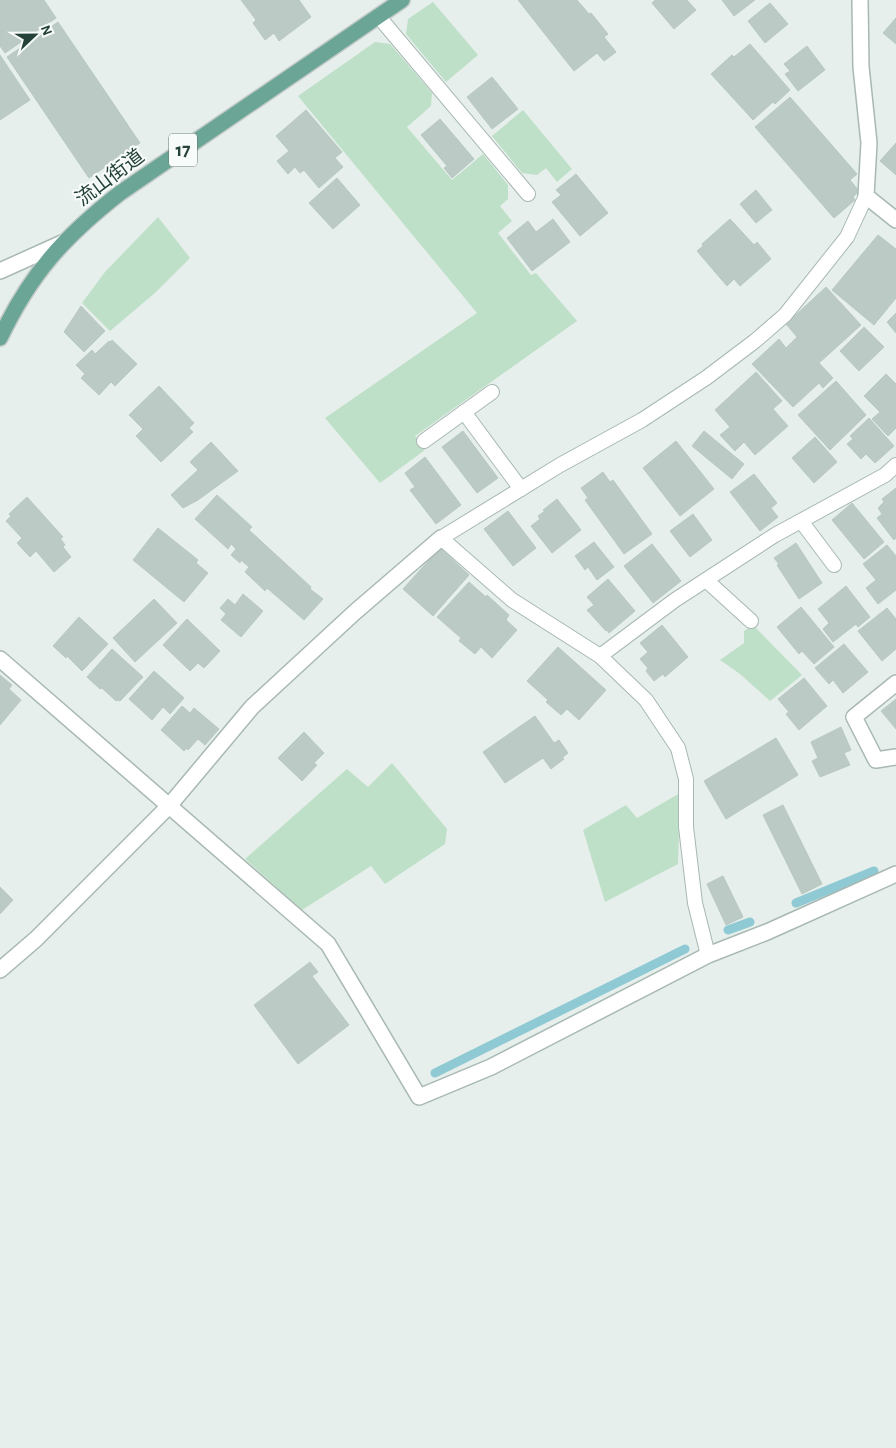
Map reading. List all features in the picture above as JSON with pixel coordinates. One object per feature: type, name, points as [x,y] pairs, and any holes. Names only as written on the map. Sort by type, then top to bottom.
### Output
[{"type":"main road","name":"流山街道","points":[[0,338],[11,314],[34,277],[62,243],[90,217],[120,193],[402,0]]},
{"type":"street","points":[[860,0],[861,67],[869,143],[866,196],[896,220]]},
{"type":"street","points":[[0,272],[62,243]]},
{"type":"street","points":[[0,970],[36,939],[169,806],[252,707],[355,612],[441,538]]},
{"type":"street","points":[[0,659],[328,944],[419,1097],[491,1067],[708,955],[774,929],[896,874]]},
{"type":"street","points":[[896,683],[854,718],[876,760],[896,757]]},
{"type":"lane","points":[[379,16],[528,194]]},
{"type":"lane","points":[[708,955],[695,903],[686,827],[686,779],[678,748],[646,700],[600,656],[512,600],[441,538],[650,414],[706,378],[755,341],[785,315],[847,237],[866,196]]},
{"type":"lane","points":[[424,441],[492,392]]},
{"type":"lane","points":[[464,412],[521,489]]},
{"type":"lane","points":[[600,656],[675,600],[775,535],[885,475],[896,465]]},
{"type":"lane","points":[[801,521],[834,565]]},
{"type":"lane","points":[[706,580],[751,621]]},
{"type":"green space","points":[[433,2],[478,55],[446,82],[406,34],[408,19]]},
{"type":"green space","points":[[375,42],[390,44],[432,93],[431,106],[407,127],[452,180],[483,154],[508,185],[508,199],[500,206],[512,221],[498,233],[531,275],[536,273],[577,321],[415,436],[425,450],[380,483],[325,418],[477,313],[298,96]]},
{"type":"green space","points":[[523,110],[572,169],[557,182],[546,168],[537,175],[522,173],[492,136]]},
{"type":"green space","points":[[158,217],[190,258],[156,292],[110,331],[82,303],[105,272]]},
{"type":"green space","points":[[753,625],[802,675],[770,701],[740,674],[720,660],[744,643],[744,631]]},
{"type":"green space","points":[[392,763],[447,829],[445,844],[385,884],[371,866],[302,910],[245,859],[347,769],[368,787]]},
{"type":"green space","points":[[680,793],[678,864],[605,902],[583,830],[626,805],[637,818]]},
{"type":"building","points":[[0,0],[44,0],[56,18],[5,53],[0,46]]},
{"type":"building","points":[[241,0],[299,0],[311,17],[279,41],[274,33],[265,40],[253,23],[256,20]]},
{"type":"building","points":[[518,0],[577,0],[589,14],[591,13],[608,34],[604,37],[616,52],[604,61],[597,53],[574,71]]},
{"type":"building","points":[[655,0],[687,0],[696,10],[674,29],[652,3]]},
{"type":"building","points":[[722,0],[755,0],[734,16]]},
{"type":"building","points":[[770,3],[788,24],[765,43],[748,21]]},
{"type":"building","points":[[896,18],[896,44],[883,33]]},
{"type":"building","points":[[58,22],[140,143],[89,178],[7,57]]},
{"type":"building","points":[[750,44],[790,90],[753,120],[711,74],[732,55],[734,57]]},
{"type":"building","points":[[807,46],[825,70],[798,91],[785,74],[790,71],[784,64]]},
{"type":"building","points":[[0,55],[30,100],[0,120]]},
{"type":"building","points":[[492,77],[518,109],[492,129],[467,97]]},
{"type":"building","points":[[790,97],[857,174],[850,180],[859,191],[853,197],[855,200],[834,218],[755,127]]},
{"type":"building","points":[[306,110],[342,152],[335,158],[343,167],[319,188],[304,170],[300,173],[295,167],[288,174],[277,161],[289,151],[276,136]]},
{"type":"building","points":[[440,119],[474,159],[452,178],[444,168],[447,166],[421,135]]},
{"type":"building","points":[[896,143],[896,175],[880,161]]},
{"type":"building","points":[[576,174],[608,213],[580,236],[552,202],[561,195],[556,190]]},
{"type":"building","points":[[337,178],[360,205],[333,229],[309,203]]},
{"type":"building","points":[[756,190],[772,210],[756,223],[740,204]]},
{"type":"building","points":[[553,219],[570,242],[532,271],[507,238],[528,221],[536,232]]},
{"type":"building","points":[[730,219],[754,245],[757,242],[771,259],[740,286],[734,279],[727,286],[697,251],[703,246],[702,244]]},
{"type":"building","points":[[878,235],[896,249],[896,298],[874,325],[832,290]]},
{"type":"building","points":[[826,287],[861,325],[819,363],[833,378],[823,388],[819,383],[793,407],[752,364],[779,339],[786,348],[797,337],[786,324]]},
{"type":"building","points":[[81,306],[105,331],[84,352],[64,332]]},
{"type":"building","points":[[896,313],[896,333],[887,322]]},
{"type":"building","points":[[864,327],[884,347],[859,371],[840,351]]},
{"type":"building","points":[[112,340],[137,364],[115,386],[111,382],[99,395],[81,378],[85,374],[76,365],[92,350],[95,354]]},
{"type":"building","points":[[756,372],[782,401],[773,409],[788,426],[755,455],[744,442],[735,451],[720,435],[730,427],[715,410]]},
{"type":"building","points":[[886,374],[896,384],[896,428],[888,436],[872,419],[880,412],[864,396]]},
{"type":"building","points":[[836,381],[866,415],[830,450],[798,415]]},
{"type":"building","points":[[159,386],[194,423],[189,428],[193,432],[161,462],[136,436],[143,429],[129,415]]},
{"type":"building","points":[[869,418],[894,446],[875,463],[866,454],[861,459],[847,444],[853,439],[850,436]]},
{"type":"building","points":[[463,431],[498,478],[477,493],[442,447]]},
{"type":"building","points":[[704,431],[744,464],[732,479],[692,446]]},
{"type":"building","points":[[815,437],[837,462],[814,483],[792,458]]},
{"type":"building","points":[[676,441],[714,489],[680,516],[643,468]]},
{"type":"building","points":[[211,442],[238,471],[198,500],[183,508],[171,495],[198,470],[190,462]]},
{"type":"building","points":[[425,457],[461,505],[436,524],[410,490],[415,487],[405,473]]},
{"type":"building","points":[[603,472],[610,482],[613,480],[652,534],[624,554],[585,500],[588,498],[581,488]]},
{"type":"building","points":[[754,474],[777,503],[771,508],[778,517],[760,531],[730,492]]},
{"type":"building","points":[[896,488],[896,538],[894,540],[877,518],[882,514],[878,508],[884,502],[882,499]]},
{"type":"building","points":[[217,495],[252,527],[249,530],[311,587],[310,589],[323,599],[304,620],[267,588],[265,591],[245,572],[249,567],[241,560],[240,563],[231,555],[236,549],[231,544],[228,549],[195,519]]},
{"type":"building","points":[[27,497],[63,537],[60,538],[65,545],[63,547],[71,557],[54,572],[36,551],[30,557],[17,543],[22,538],[6,521],[11,516],[9,514]]},
{"type":"building","points":[[557,499],[581,530],[552,553],[531,526],[540,519],[538,516],[545,511],[543,510]]},
{"type":"building","points":[[852,503],[884,542],[864,559],[832,520]]},
{"type":"building","points":[[508,511],[536,548],[513,566],[484,529]]},
{"type":"building","points":[[693,514],[712,540],[690,557],[670,531]]},
{"type":"building","points":[[158,528],[198,560],[196,563],[208,573],[184,602],[133,560]]},
{"type":"building","points":[[594,542],[614,567],[597,580],[588,567],[585,570],[575,556]]},
{"type":"building","points":[[796,543],[822,583],[799,599],[774,558]]},
{"type":"building","points":[[652,544],[681,581],[653,603],[624,566]]},
{"type":"building","points":[[887,545],[896,556],[896,590],[878,604],[866,588],[876,580],[863,564]]},
{"type":"building","points":[[440,548],[469,575],[433,616],[403,589]]},
{"type":"building","points":[[608,579],[635,611],[609,633],[587,610],[594,605],[587,597]]},
{"type":"building","points":[[469,582],[509,615],[506,620],[517,630],[492,658],[481,647],[475,654],[459,641],[461,638],[437,617]]},
{"type":"building","points":[[846,586],[870,617],[858,627],[856,624],[833,642],[823,629],[829,623],[818,609]]},
{"type":"building","points":[[243,594],[263,611],[241,637],[221,620],[226,614],[220,608],[228,599],[235,605]]},
{"type":"building","points":[[154,599],[177,623],[135,662],[113,638]]},
{"type":"building","points":[[801,607],[834,647],[814,664],[802,651],[799,654],[777,627]]},
{"type":"building","points":[[887,608],[896,619],[896,649],[882,661],[858,631]]},
{"type":"building","points":[[79,617],[108,644],[82,671],[67,656],[66,658],[53,646]]},
{"type":"building","points":[[187,619],[220,651],[204,668],[198,663],[190,671],[163,645]]},
{"type":"building","points":[[662,625],[688,657],[665,677],[663,674],[654,681],[646,671],[648,668],[640,659],[648,652],[640,643]]},
{"type":"building","points":[[844,644],[868,672],[843,693],[833,680],[829,684],[815,668]]},
{"type":"building","points":[[558,647],[606,690],[579,720],[567,709],[561,715],[527,681]]},
{"type":"building","points":[[112,649],[143,677],[120,701],[116,701],[87,677]]},
{"type":"building","points":[[154,671],[184,698],[170,714],[163,707],[152,720],[129,699]]},
{"type":"building","points":[[0,675],[12,685],[9,689],[21,700],[0,725]]},
{"type":"building","points":[[804,678],[827,706],[799,730],[786,714],[789,712],[778,699]]},
{"type":"building","points":[[896,699],[896,729],[881,711]]},
{"type":"building","points":[[182,706],[190,713],[194,708],[219,729],[205,745],[198,739],[188,750],[187,748],[184,751],[161,730]]},
{"type":"building","points":[[535,716],[554,743],[559,740],[568,753],[562,758],[564,759],[551,769],[543,758],[505,783],[483,752]]},
{"type":"building","points":[[841,727],[851,750],[844,753],[850,765],[820,777],[812,761],[818,758],[811,742]]},
{"type":"building","points":[[304,732],[324,753],[314,763],[317,765],[302,781],[278,758]]},
{"type":"building","points":[[776,738],[798,775],[726,819],[704,781]]},
{"type":"building","points":[[783,805],[822,884],[802,894],[763,815]]},
{"type":"building","points":[[723,876],[743,917],[726,925],[707,884]]},
{"type":"building","points":[[0,887],[13,900],[0,914]]},
{"type":"building","points":[[310,962],[318,972],[312,976],[349,1025],[298,1064],[254,1005]]},
{"type":"waterway","points":[[796,903],[874,871]]},
{"type":"waterway","points":[[728,930],[750,922]]},
{"type":"waterway","points":[[435,1073],[685,949]]}]
